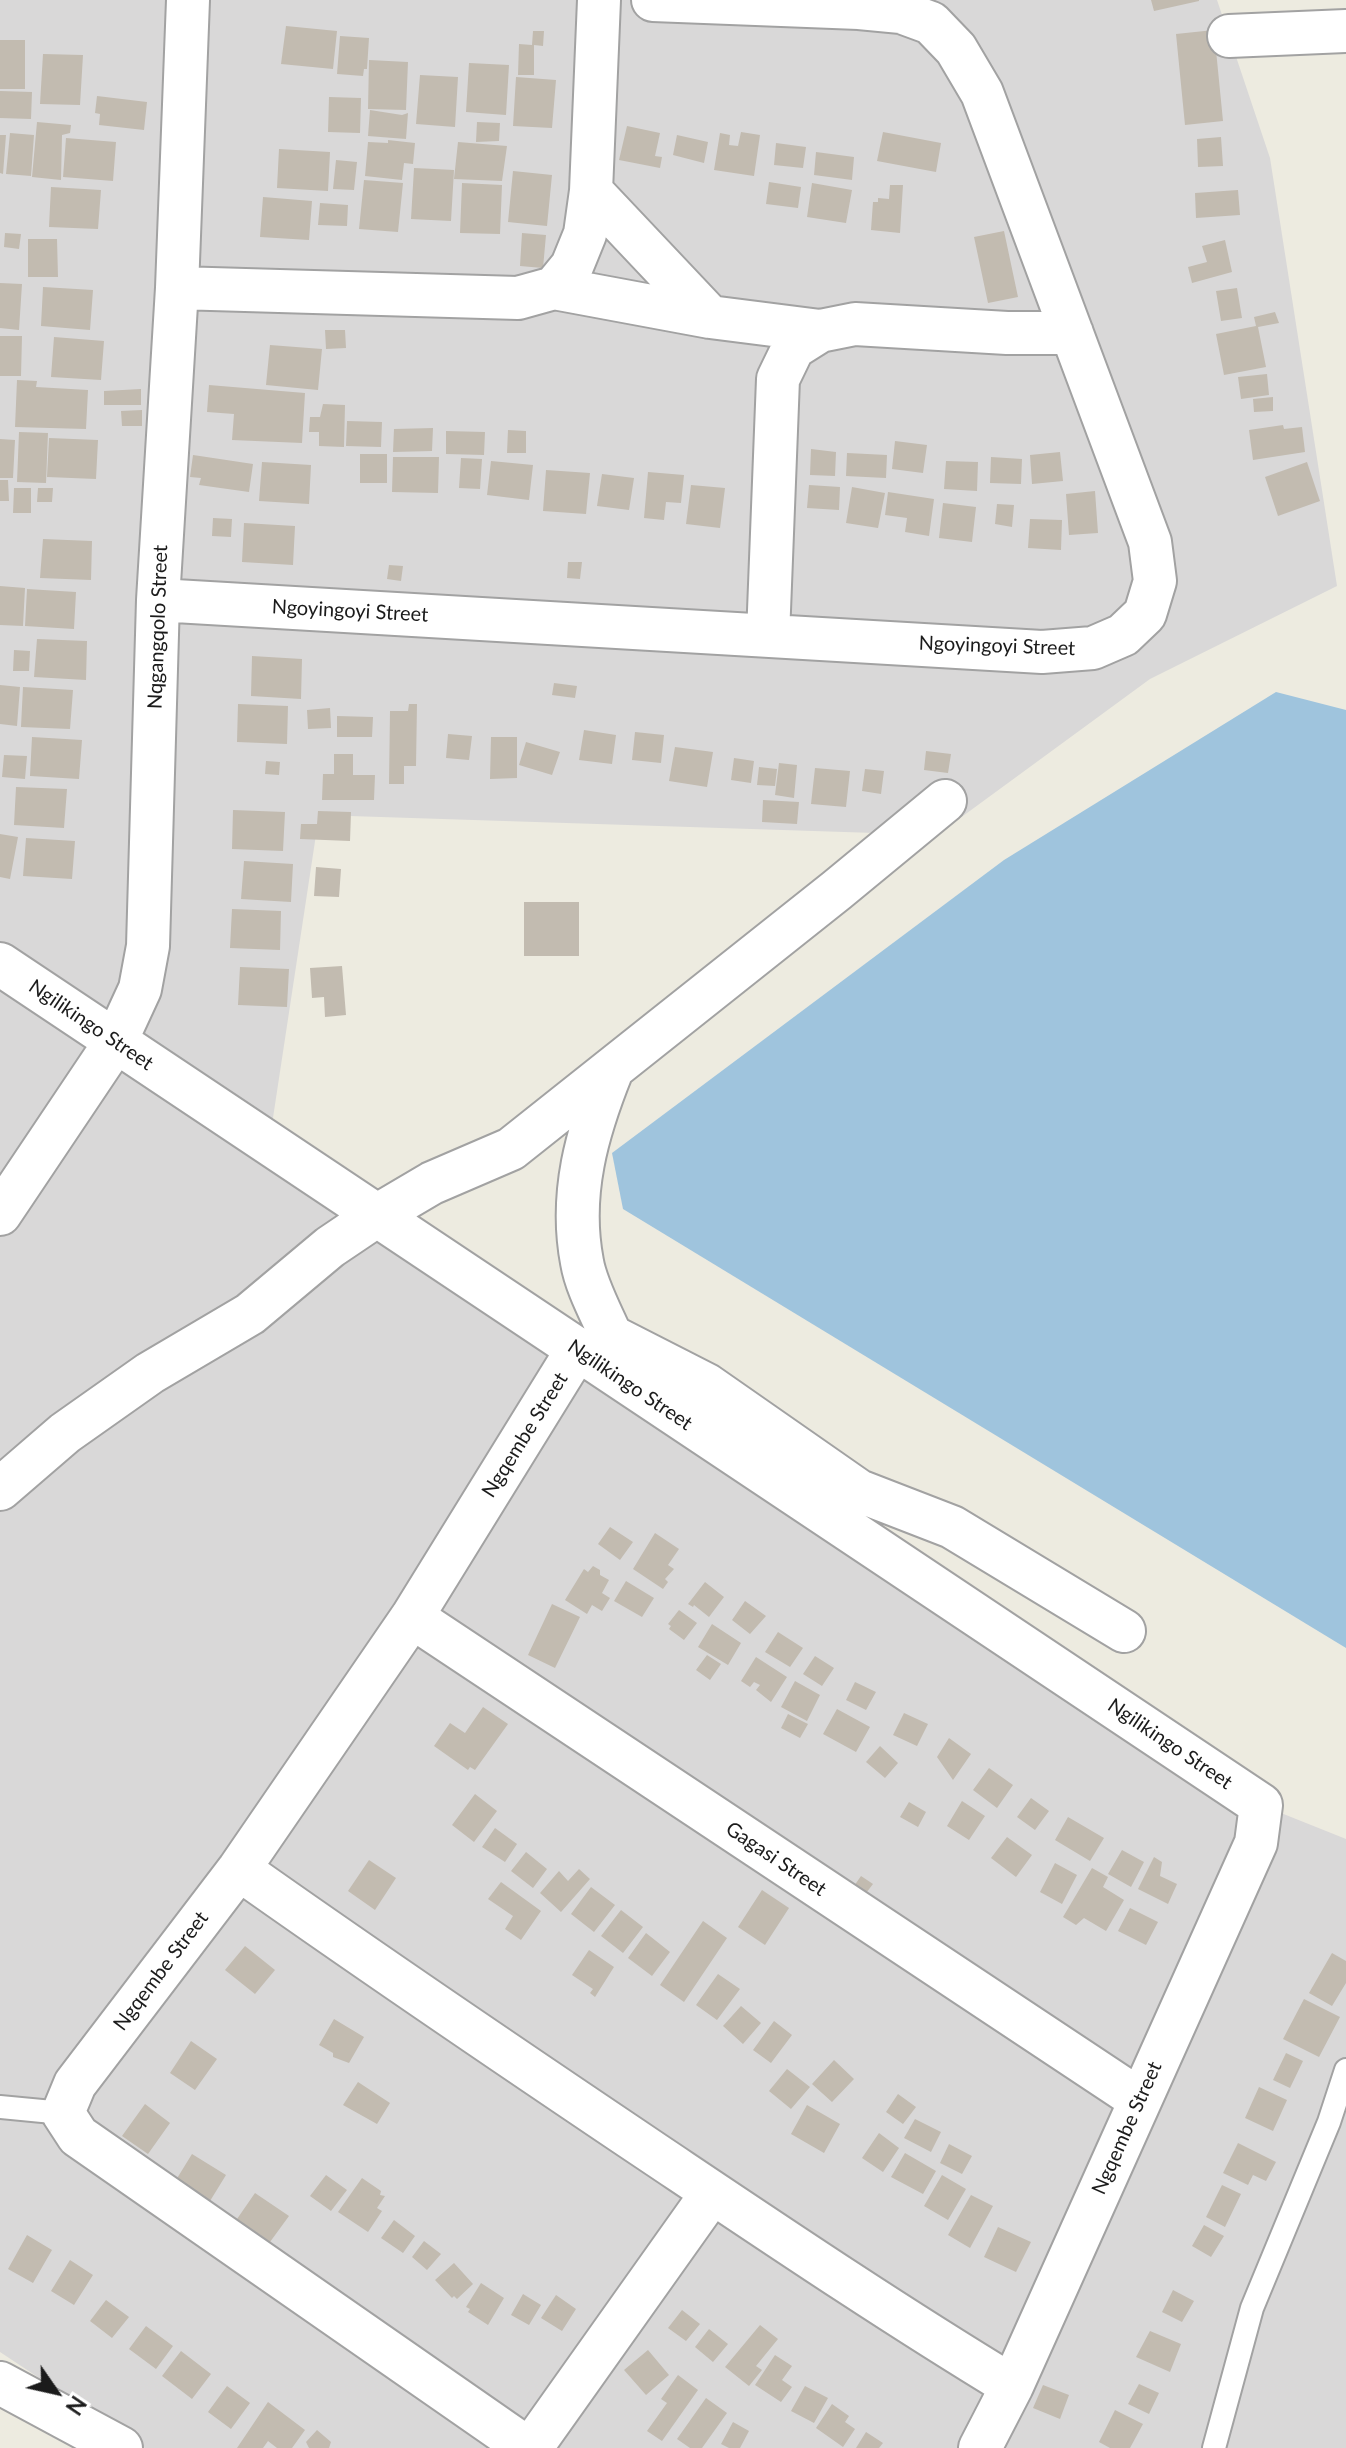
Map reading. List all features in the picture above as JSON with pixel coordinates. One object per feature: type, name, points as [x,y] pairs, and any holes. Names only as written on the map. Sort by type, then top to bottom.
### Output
[{"type":"street","name":"Nqgangqolo Street","points":[[0,1214],[116,1041],[140,989],[148,946],[158,600],[177,288],[188,0]]},
{"type":"street","points":[[554,288],[572,266],[585,234],[591,191],[599,0]]},
{"type":"street","name":"Ngoyingoyi Street","points":[[158,600],[1042,652],[1093,648],[1123,635],[1145,614],[1155,581],[1150,542],[982,93],[956,49],[931,23],[864,4],[653,0]]},
{"type":"street","points":[[1229,36],[1346,31]]},
{"type":"street","points":[[591,191],[710,317]]},
{"type":"street","points":[[177,288],[518,298],[554,288],[710,317],[820,331],[855,324],[1007,333],[1072,333]]},
{"type":"street","points":[[768,636],[778,379],[793,348],[820,331]]},
{"type":"street","points":[[0,1489],[65,1433],[150,1373],[250,1314],[330,1247],[376,1216],[432,1183],[511,1149],[945,801]]},
{"type":"street","name":"Ngilikingo Street","points":[[0,964],[1261,1805]]},
{"type":"street","points":[[612,1068],[594,1115],[576,1198],[582,1264],[611,1336],[707,1385],[859,1491],[952,1527],[1124,1631]]},
{"type":"street","name":"Ngqembe Street","points":[[63,2113],[75,2084],[239,1869],[412,1617],[577,1350]]},
{"type":"street","name":"Gagasi Street","points":[[412,1617],[1140,2100]]},
{"type":"street","name":"Ngqembe Street","points":[[980,2448],[1012,2386],[1256,1843],[1261,1805]]},
{"type":"street","points":[[239,1869],[403,1985],[712,2193],[909,2324],[1012,2386]]},
{"type":"street","points":[[63,2113],[78,2136],[529,2448],[712,2193]]},
{"type":"street","points":[[0,2383],[121,2448]]},
{"type":"lane","points":[[1214,2448],[1252,2308],[1329,2122],[1346,2070]]},
{"type":"lane","points":[[0,2107],[63,2113]]},
{"type":"shaded area","points":[[0,0],[1217,0],[1270,158],[1337,586],[1150,679],[937,835],[319,815],[269,1144],[1261,1805],[1346,1839],[1346,2448],[145,2448],[0,2352]]},
{"type":"water","points":[[1276,692],[1346,710],[1346,1648],[623,1209],[612,1153],[1004,860]]},
{"type":"building","points":[[1151,0],[1199,0],[1199,1],[1154,11]]},
{"type":"building","points":[[286,26],[337,31],[333,69],[281,64]]},
{"type":"building","points":[[1214,30],[1223,121],[1185,125],[1176,34]]},
{"type":"building","points":[[533,31],[544,31],[543,46],[534,45],[534,75],[518,75],[519,44],[532,45]]},
{"type":"building","points":[[340,36],[369,38],[367,69],[364,69],[363,76],[337,74]]},
{"type":"building","points":[[0,40],[25,40],[25,89],[0,89]]},
{"type":"building","points":[[43,54],[83,55],[80,105],[40,104]]},
{"type":"building","points":[[369,60],[408,62],[406,110],[368,109]]},
{"type":"building","points":[[469,63],[509,65],[506,115],[466,112]]},
{"type":"building","points":[[420,75],[458,77],[455,127],[416,124]]},
{"type":"building","points":[[516,77],[556,80],[552,128],[513,126]]},
{"type":"building","points":[[0,91],[32,92],[31,119],[0,118]]},
{"type":"building","points":[[97,96],[147,102],[144,130],[99,125],[100,114],[95,113]]},
{"type":"building","points":[[329,97],[361,98],[360,133],[328,132]]},
{"type":"building","points":[[370,110],[402,115],[408,113],[406,139],[368,136]]},
{"type":"building","points":[[37,122],[71,125],[70,133],[62,135],[61,180],[32,177]]},
{"type":"building","points":[[477,122],[500,123],[499,141],[476,142]]},
{"type":"building","points":[[627,126],[660,133],[655,156],[662,157],[660,168],[619,160]]},
{"type":"building","points":[[741,132],[760,135],[754,176],[714,170],[720,133],[730,135],[729,145],[738,146]]},
{"type":"building","points":[[883,132],[941,143],[936,172],[877,161]]},
{"type":"building","points":[[10,133],[34,135],[31,176],[6,174]]},
{"type":"building","points":[[0,135],[6,135],[3,174],[0,173]]},
{"type":"building","points":[[677,135],[708,142],[704,163],[673,155]]},
{"type":"building","points":[[1221,137],[1223,166],[1198,167],[1197,139]]},
{"type":"building","points":[[66,138],[116,142],[113,181],[63,177]]},
{"type":"building","points":[[388,140],[415,143],[413,164],[404,163],[402,180],[365,176],[368,142],[388,143]]},
{"type":"building","points":[[458,142],[507,146],[502,181],[454,179]]},
{"type":"building","points":[[776,143],[806,147],[803,168],[774,165]]},
{"type":"building","points":[[279,149],[330,152],[328,191],[277,188]]},
{"type":"building","points":[[816,152],[854,157],[852,180],[814,175]]},
{"type":"building","points":[[336,160],[357,162],[354,190],[333,189]]},
{"type":"building","points":[[414,168],[454,170],[451,221],[411,219]]},
{"type":"building","points":[[513,171],[552,175],[547,226],[508,222]]},
{"type":"building","points":[[364,180],[403,183],[398,232],[359,229]]},
{"type":"building","points":[[769,182],[801,187],[798,208],[766,204]]},
{"type":"building","points":[[462,183],[502,185],[500,234],[460,233]]},
{"type":"building","points":[[812,183],[852,190],[846,223],[807,217]]},
{"type":"building","points":[[890,185],[903,185],[900,233],[871,230],[873,202],[878,202],[878,198],[889,199]]},
{"type":"building","points":[[51,187],[101,190],[98,229],[49,227]]},
{"type":"building","points":[[1238,190],[1240,215],[1196,218],[1195,193]]},
{"type":"building","points":[[263,197],[312,201],[309,240],[260,237]]},
{"type":"building","points":[[320,203],[348,205],[347,226],[318,225]]},
{"type":"building","points":[[1004,231],[1018,297],[988,303],[974,237]]},
{"type":"building","points":[[5,233],[21,234],[19,249],[4,247]]},
{"type":"building","points":[[522,233],[546,235],[543,268],[520,266]]},
{"type":"building","points":[[28,239],[57,239],[58,277],[28,277]]},
{"type":"building","points":[[1225,240],[1232,272],[1192,283],[1188,267],[1207,262],[1202,246]]},
{"type":"building","points":[[0,283],[22,284],[19,330],[0,328]]},
{"type":"building","points":[[43,287],[93,290],[90,330],[41,326]]},
{"type":"building","points":[[1237,288],[1242,318],[1221,321],[1216,291]]},
{"type":"building","points":[[1275,312],[1279,323],[1258,327],[1266,367],[1224,375],[1216,334],[1256,326],[1254,317]]},
{"type":"building","points":[[325,330],[345,330],[346,348],[326,349]]},
{"type":"building","points":[[0,336],[22,336],[21,376],[0,376]]},
{"type":"building","points":[[54,337],[104,341],[101,380],[51,377]]},
{"type":"building","points":[[270,345],[322,349],[318,390],[266,385]]},
{"type":"building","points":[[1267,374],[1269,395],[1241,399],[1238,377]]},
{"type":"building","points":[[17,380],[37,381],[36,387],[88,390],[86,429],[15,427]]},
{"type":"building","points":[[209,385],[305,393],[302,443],[232,440],[234,414],[207,412]]},
{"type":"building","points":[[141,389],[141,405],[104,405],[104,391]]},
{"type":"building","points":[[1273,397],[1273,411],[1254,412],[1253,399]]},
{"type":"building","points":[[323,404],[345,405],[344,447],[319,446],[319,432],[309,432],[310,417],[320,417]]},
{"type":"building","points":[[142,410],[142,426],[122,426],[121,411]]},
{"type":"building","points":[[347,421],[382,422],[381,447],[346,446]]},
{"type":"building","points":[[1283,425],[1284,429],[1302,427],[1305,452],[1253,460],[1249,430]]},
{"type":"building","points":[[433,428],[432,451],[393,452],[394,429]]},
{"type":"building","points":[[508,430],[526,431],[526,453],[507,453]]},
{"type":"building","points":[[446,431],[485,432],[484,455],[446,454]]},
{"type":"building","points":[[19,432],[48,433],[46,483],[17,482]]},
{"type":"building","points":[[49,438],[98,440],[96,479],[47,477]]},
{"type":"building","points":[[0,439],[15,440],[13,478],[0,478]]},
{"type":"building","points":[[895,441],[927,445],[923,473],[892,469]]},
{"type":"building","points":[[811,449],[836,452],[835,476],[810,475]]},
{"type":"building","points":[[1060,452],[1063,481],[1032,484],[1030,455]]},
{"type":"building","points":[[847,453],[887,455],[886,478],[846,476]]},
{"type":"building","points":[[360,454],[387,454],[387,483],[360,483]]},
{"type":"building","points":[[193,455],[253,464],[249,492],[199,485],[201,478],[190,477]]},
{"type":"building","points":[[393,457],[439,457],[438,493],[392,492]]},
{"type":"building","points":[[991,457],[1022,459],[1021,484],[990,483]]},
{"type":"building","points":[[461,458],[482,459],[480,489],[459,488]]},
{"type":"building","points":[[491,461],[533,465],[529,500],[487,495]]},
{"type":"building","points":[[946,461],[978,462],[977,491],[944,489]]},
{"type":"building","points":[[262,462],[311,465],[309,504],[259,501]]},
{"type":"building","points":[[1307,462],[1320,501],[1278,516],[1265,477]]},
{"type":"building","points":[[546,470],[590,473],[586,514],[543,511]]},
{"type":"building","points":[[648,472],[684,475],[681,503],[666,502],[664,520],[644,518]]},
{"type":"building","points":[[602,474],[634,478],[629,510],[597,506]]},
{"type":"building","points":[[0,480],[8,480],[9,501],[0,501]]},
{"type":"building","points":[[691,485],[725,488],[720,528],[686,524]]},
{"type":"building","points":[[809,485],[840,487],[839,510],[807,508]]},
{"type":"building","points":[[852,487],[885,493],[878,528],[846,523]]},
{"type":"building","points":[[14,488],[31,488],[31,513],[13,513]]},
{"type":"building","points":[[38,488],[53,488],[52,502],[37,502]]},
{"type":"building","points":[[1095,491],[1098,533],[1069,535],[1066,494]]},
{"type":"building","points":[[888,492],[934,499],[929,536],[905,532],[907,518],[885,515]]},
{"type":"building","points":[[943,503],[976,507],[972,542],[939,538]]},
{"type":"building","points":[[997,504],[1014,505],[1012,527],[995,524]]},
{"type":"building","points":[[213,518],[232,519],[231,537],[212,536]]},
{"type":"building","points":[[1030,519],[1062,520],[1061,550],[1028,548]]},
{"type":"building","points":[[244,523],[295,526],[293,565],[242,562]]},
{"type":"building","points":[[43,539],[92,541],[91,580],[40,578]]},
{"type":"building","points":[[568,562],[582,562],[580,579],[567,578]]},
{"type":"building","points":[[389,565],[403,566],[401,581],[387,579]]},
{"type":"building","points":[[0,586],[25,588],[23,626],[0,625]]},
{"type":"building","points":[[27,589],[76,592],[74,629],[25,626]]},
{"type":"building","points":[[37,639],[87,641],[86,680],[34,677]]},
{"type":"building","points":[[14,650],[30,651],[29,671],[13,671]]},
{"type":"building","points":[[252,656],[302,659],[301,699],[251,696]]},
{"type":"building","points":[[554,683],[577,686],[575,698],[552,695]]},
{"type":"building","points":[[0,685],[20,687],[17,726],[0,724]]},
{"type":"building","points":[[23,687],[73,690],[70,729],[21,727]]},
{"type":"building","points":[[238,704],[288,706],[287,744],[237,742]]},
{"type":"building","points":[[409,704],[417,704],[416,766],[404,766],[404,784],[389,784],[390,711],[408,711]]},
{"type":"building","points":[[330,708],[331,728],[308,729],[307,710]]},
{"type":"building","points":[[337,716],[373,717],[372,737],[337,737]]},
{"type":"building","points":[[584,730],[616,735],[612,764],[579,760]]},
{"type":"building","points":[[635,732],[664,735],[661,763],[632,760]]},
{"type":"building","points":[[448,734],[472,736],[469,760],[446,758]]},
{"type":"building","points":[[32,737],[82,740],[79,779],[30,776]]},
{"type":"building","points":[[491,737],[517,737],[517,778],[490,779]]},
{"type":"building","points":[[526,742],[560,752],[552,775],[519,765]]},
{"type":"building","points":[[675,747],[713,752],[707,787],[669,781]]},
{"type":"building","points":[[926,751],[951,754],[948,773],[924,770]]},
{"type":"building","points":[[334,754],[353,754],[353,775],[375,775],[374,800],[322,800],[323,774],[334,774]]},
{"type":"building","points":[[4,755],[27,756],[25,779],[2,777]]},
{"type":"building","points":[[734,758],[754,761],[751,783],[731,780]]},
{"type":"building","points":[[266,761],[280,762],[279,775],[265,774]]},
{"type":"building","points":[[779,763],[797,765],[794,798],[775,795]]},
{"type":"building","points":[[759,767],[777,769],[775,786],[757,785]]},
{"type":"building","points":[[815,768],[850,771],[846,807],[811,804]]},
{"type":"building","points":[[865,769],[884,771],[881,794],[862,791]]},
{"type":"building","points":[[16,787],[67,789],[64,828],[14,825]]},
{"type":"building","points":[[763,800],[799,802],[797,824],[762,822]]},
{"type":"building","points":[[233,810],[285,812],[283,851],[232,849]]},
{"type":"building","points":[[318,811],[351,812],[350,841],[300,839],[301,824],[317,824]]},
{"type":"building","points":[[0,834],[18,837],[10,879],[0,877]]},
{"type":"building","points":[[26,838],[75,841],[72,879],[23,876]]},
{"type":"building","points":[[244,861],[293,864],[291,902],[241,899]]},
{"type":"building","points":[[316,867],[341,869],[339,897],[314,896]]},
{"type":"building","points":[[524,902],[579,902],[579,956],[524,956]]},
{"type":"building","points":[[232,909],[281,911],[280,950],[230,948]]},
{"type":"building","points":[[342,966],[346,1015],[325,1017],[324,997],[312,998],[310,968]]},
{"type":"building","points":[[240,967],[289,969],[287,1007],[238,1005]]},
{"type":"building","points":[[610,1527],[633,1542],[620,1560],[598,1544]]},
{"type":"building","points":[[655,1533],[679,1549],[668,1565],[674,1569],[665,1579],[668,1582],[663,1589],[633,1569]]},
{"type":"building","points":[[593,1566],[609,1580],[602,1593],[610,1598],[602,1611],[592,1605],[587,1614],[565,1600],[584,1569],[588,1572]]},
{"type":"building","points":[[626,1581],[654,1598],[642,1617],[614,1601]]},
{"type":"building","points":[[705,1582],[724,1597],[709,1617],[688,1604]]},
{"type":"building","points":[[745,1601],[766,1616],[750,1634],[732,1620]]},
{"type":"building","points":[[552,1604],[580,1617],[555,1668],[528,1655]]},
{"type":"building","points":[[679,1610],[697,1623],[684,1640],[669,1629],[671,1626],[668,1624]]},
{"type":"building","points":[[712,1624],[741,1643],[728,1665],[698,1647]]},
{"type":"building","points":[[778,1632],[803,1648],[790,1667],[765,1652]]},
{"type":"building","points":[[707,1655],[721,1664],[710,1680],[696,1670]]},
{"type":"building","points":[[815,1656],[834,1668],[822,1686],[803,1674]]},
{"type":"building","points":[[756,1657],[787,1677],[771,1702],[756,1690],[760,1685],[754,1682],[750,1687],[741,1681]]},
{"type":"building","points":[[795,1681],[820,1695],[807,1721],[781,1707]]},
{"type":"building","points":[[855,1682],[876,1692],[866,1710],[846,1700]]},
{"type":"building","points":[[483,1707],[508,1724],[475,1770],[470,1767],[468,1770],[434,1746],[450,1723],[465,1733]]},
{"type":"building","points":[[837,1709],[870,1727],[856,1752],[823,1734]]},
{"type":"building","points":[[904,1713],[928,1724],[917,1746],[893,1735]]},
{"type":"building","points":[[788,1714],[808,1724],[800,1738],[781,1728]]},
{"type":"building","points":[[949,1738],[971,1754],[953,1780],[937,1757]]},
{"type":"building","points":[[880,1746],[898,1763],[885,1778],[866,1762]]},
{"type":"building","points":[[989,1768],[1013,1785],[997,1808],[973,1790]]},
{"type":"building","points":[[475,1794],[497,1811],[474,1842],[452,1825]]},
{"type":"building","points":[[1031,1798],[1049,1811],[1035,1830],[1017,1817]]},
{"type":"building","points":[[962,1801],[985,1816],[969,1840],[947,1826]]},
{"type":"building","points":[[909,1802],[926,1812],[918,1827],[900,1817]]},
{"type":"building","points":[[1068,1817],[1104,1838],[1090,1861],[1055,1840]]},
{"type":"building","points":[[495,1828],[517,1844],[505,1862],[482,1847]]},
{"type":"building","points":[[1007,1837],[1032,1855],[1016,1877],[991,1858]]},
{"type":"building","points":[[1122,1850],[1144,1862],[1131,1887],[1108,1874]]},
{"type":"building","points":[[526,1852],[547,1869],[533,1888],[511,1871]]},
{"type":"building","points":[[1154,1857],[1162,1862],[1160,1876],[1177,1884],[1168,1904],[1138,1889]]},
{"type":"building","points":[[369,1860],[396,1878],[375,1910],[348,1891]]},
{"type":"building","points":[[1055,1863],[1077,1875],[1062,1904],[1040,1892]]},
{"type":"building","points":[[1092,1868],[1108,1877],[1103,1887],[1124,1900],[1106,1931],[1084,1918],[1076,1925],[1063,1917]]},
{"type":"building","points":[[579,1869],[590,1879],[561,1912],[540,1893],[559,1871],[568,1881]]},
{"type":"building","points":[[861,1876],[873,1884],[863,1897],[852,1889]]},
{"type":"building","points":[[501,1882],[541,1911],[521,1940],[505,1929],[513,1916],[488,1899]]},
{"type":"building","points":[[591,1887],[615,1905],[594,1932],[571,1914]]},
{"type":"building","points":[[762,1890],[789,1908],[765,1945],[738,1927]]},
{"type":"building","points":[[1130,1908],[1158,1922],[1146,1945],[1118,1931]]},
{"type":"building","points":[[621,1910],[643,1927],[623,1953],[601,1936]]},
{"type":"building","points":[[703,1921],[727,1938],[684,2002],[660,1985]]},
{"type":"building","points":[[646,1933],[670,1952],[652,1976],[628,1958]]},
{"type":"building","points":[[245,1946],[275,1970],[255,1994],[225,1970]]},
{"type":"building","points":[[589,1950],[614,1967],[595,1997],[590,1993],[593,1989],[572,1975]]},
{"type":"building","points":[[1332,1953],[1346,1961],[1346,1983],[1332,2006],[1309,1993]]},
{"type":"building","points":[[718,1974],[740,1989],[717,2020],[696,2005]]},
{"type":"building","points":[[1304,1999],[1340,2017],[1319,2057],[1283,2039]]},
{"type":"building","points":[[741,2006],[761,2023],[743,2044],[723,2026]]},
{"type":"building","points":[[334,2019],[364,2037],[349,2063],[333,2057],[333,2053],[319,2045]]},
{"type":"building","points":[[774,2021],[792,2035],[771,2063],[753,2050]]},
{"type":"building","points":[[191,2041],[217,2059],[195,2090],[170,2073]]},
{"type":"building","points":[[1286,2053],[1303,2061],[1290,2088],[1273,2080]]},
{"type":"building","points":[[834,2060],[854,2079],[832,2102],[812,2084]]},
{"type":"building","points":[[787,2069],[810,2087],[791,2109],[769,2091]]},
{"type":"building","points":[[358,2082],[390,2103],[377,2124],[343,2105]]},
{"type":"building","points":[[1259,2087],[1287,2100],[1273,2131],[1245,2118]]},
{"type":"building","points":[[898,2094],[916,2107],[903,2124],[886,2112]]},
{"type":"building","points":[[145,2104],[170,2123],[148,2154],[122,2136]]},
{"type":"building","points":[[807,2105],[840,2124],[824,2153],[791,2134]]},
{"type":"building","points":[[915,2119],[941,2132],[931,2152],[904,2138]]},
{"type":"building","points":[[879,2133],[899,2148],[883,2172],[862,2158]]},
{"type":"building","points":[[1238,2143],[1276,2162],[1266,2181],[1253,2175],[1248,2185],[1223,2173]]},
{"type":"building","points":[[949,2144],[972,2156],[962,2174],[940,2163]]},
{"type":"building","points":[[905,2153],[936,2171],[923,2194],[891,2177]]},
{"type":"building","points":[[192,2154],[226,2175],[210,2201],[176,2180]]},
{"type":"building","points":[[326,2175],[347,2190],[331,2211],[310,2196]]},
{"type":"building","points":[[942,2175],[966,2189],[948,2220],[924,2206]]},
{"type":"building","points":[[362,2178],[385,2196],[377,2208],[382,2211],[368,2232],[338,2212]]},
{"type":"building","points":[[1222,2185],[1241,2194],[1225,2227],[1206,2217]]},
{"type":"building","points":[[255,2193],[289,2216],[270,2242],[237,2219]]},
{"type":"building","points":[[971,2195],[993,2206],[970,2248],[948,2235]]},
{"type":"building","points":[[394,2220],[415,2236],[403,2253],[381,2238]]},
{"type":"building","points":[[1204,2225],[1224,2236],[1211,2257],[1192,2246]]},
{"type":"building","points":[[998,2227],[1031,2242],[1016,2272],[984,2257]]},
{"type":"building","points":[[27,2235],[52,2250],[33,2283],[8,2269]]},
{"type":"building","points":[[424,2241],[441,2254],[427,2270],[412,2257]]},
{"type":"building","points":[[70,2260],[93,2275],[74,2305],[51,2291]]},
{"type":"building","points":[[454,2263],[473,2284],[457,2299],[452,2298],[435,2280]]},
{"type":"building","points":[[481,2283],[504,2298],[488,2325],[468,2312],[470,2309],[466,2307]]},
{"type":"building","points":[[1173,2290],[1194,2301],[1182,2322],[1162,2312]]},
{"type":"building","points":[[523,2294],[541,2305],[529,2325],[511,2315]]},
{"type":"building","points":[[556,2295],[576,2309],[562,2331],[541,2318]]},
{"type":"building","points":[[106,2300],[129,2317],[112,2338],[90,2321]]},
{"type":"building","points":[[682,2310],[700,2324],[686,2341],[668,2328]]},
{"type":"building","points":[[760,2325],[778,2339],[756,2366],[762,2370],[749,2386],[725,2367]]},
{"type":"building","points":[[146,2326],[173,2346],[156,2369],[129,2349]]},
{"type":"building","points":[[709,2329],[728,2344],[713,2362],[695,2347]]},
{"type":"building","points":[[1150,2331],[1181,2344],[1170,2372],[1136,2357]]},
{"type":"building","points":[[648,2350],[669,2375],[646,2395],[624,2370]]},
{"type":"building","points":[[181,2351],[211,2374],[192,2399],[162,2376]]},
{"type":"building","points":[[775,2355],[792,2366],[782,2380],[792,2387],[781,2402],[755,2385]]},
{"type":"building","points":[[678,2375],[698,2390],[662,2441],[647,2431],[667,2403],[661,2399]]},
{"type":"building","points":[[1139,2384],[1159,2393],[1149,2414],[1128,2404]]},
{"type":"building","points":[[1043,2385],[1069,2395],[1060,2419],[1033,2408]]},
{"type":"building","points":[[227,2386],[250,2403],[231,2429],[208,2412]]},
{"type":"building","points":[[805,2386],[828,2398],[814,2423],[791,2411]]},
{"type":"building","points":[[706,2398],[727,2413],[702,2448],[690,2448],[677,2439]]},
{"type":"building","points":[[268,2402],[305,2430],[292,2448],[277,2448],[268,2441],[263,2448],[237,2448]]},
{"type":"building","points":[[832,2404],[849,2416],[845,2422],[855,2429],[843,2447],[816,2428]]},
{"type":"building","points":[[1115,2410],[1143,2424],[1130,2448],[1110,2448],[1099,2442]]},
{"type":"building","points":[[733,2422],[749,2431],[740,2448],[721,2444]]},
{"type":"building","points":[[317,2430],[331,2442],[329,2448],[309,2448],[306,2442]]},
{"type":"building","points":[[866,2432],[883,2443],[879,2448],[856,2448]]}]
